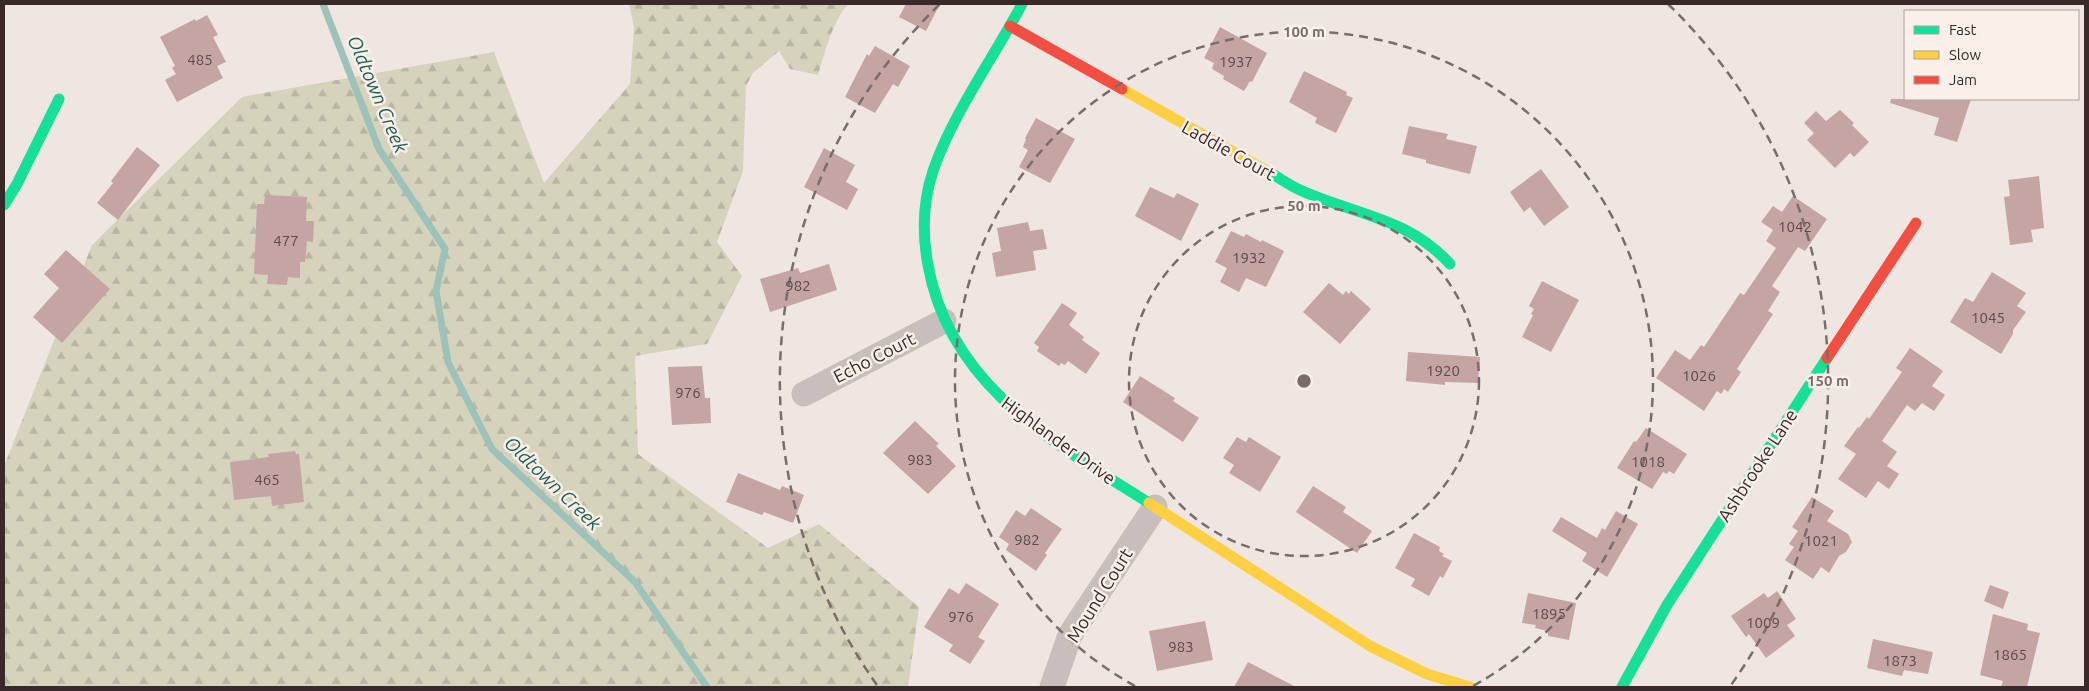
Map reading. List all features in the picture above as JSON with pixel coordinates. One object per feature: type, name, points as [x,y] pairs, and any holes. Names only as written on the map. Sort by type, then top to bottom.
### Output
[{"type":"street","name":"Highlander Drive","points":[[1022,4],[943,143],[929,178],[924,225],[928,276],[934,300],[963,354],[987,384],[1015,412],[1100,473],[1155,507],[1217,550],[1357,639],[1414,669],[1470,687]]},
{"type":"street","name":"Laddie Court","points":[[1010,26],[1300,190],[1404,228],[1436,249],[1450,264]]},
{"type":"street","points":[[4,205],[17,184],[59,99]]},
{"type":"street","name":"Ashbrooke Lane","points":[[1622,687],[1667,605],[1723,516],[1916,223]]},
{"type":"street","name":"Echo Court","points":[[804,394],[944,321]]},
{"type":"street","name":"Mound Court","points":[[1052,687],[1070,635],[1155,507]]},
{"type":"green space","points":[[629,4],[848,4],[833,29],[818,75],[790,69],[779,51],[753,73],[746,86],[743,171],[717,242],[742,276],[707,344],[635,356],[638,454],[768,548],[819,524],[919,607],[908,687],[4,687],[4,466],[92,245],[242,97],[494,52],[544,183],[630,84],[634,27]]},
{"type":"building","points":[[906,4],[940,4],[926,31],[899,17]]},
{"type":"building","points":[[207,15],[218,35],[213,37],[226,62],[217,66],[223,78],[177,102],[165,80],[176,74],[172,68],[175,66],[160,37]]},
{"type":"building","points":[[1220,27],[1267,53],[1252,82],[1250,81],[1244,91],[1223,79],[1224,76],[1212,69],[1214,63],[1204,58]]},
{"type":"building","points":[[875,46],[910,66],[898,87],[893,84],[875,113],[845,97],[867,54],[869,56]]},
{"type":"building","points":[[1304,71],[1347,92],[1346,95],[1353,98],[1336,133],[1315,123],[1317,118],[1289,102]]},
{"type":"building","points":[[1891,99],[1971,100],[1957,142],[1934,135],[1939,118],[1890,103]]},
{"type":"building","points":[[1840,110],[1854,123],[1852,125],[1869,142],[1854,157],[1850,153],[1835,168],[1807,140],[1814,133],[1804,123],[1816,111],[1826,121]]},
{"type":"building","points":[[1036,118],[1075,139],[1050,183],[1019,167],[1028,150],[1023,147],[1025,138]]},
{"type":"building","points":[[1409,126],[1448,134],[1446,139],[1477,146],[1470,174],[1426,163],[1426,160],[1402,154]]},
{"type":"building","points":[[137,147],[160,165],[118,220],[97,203]]},
{"type":"building","points":[[824,148],[855,165],[846,182],[858,189],[847,210],[804,187]]},
{"type":"building","points":[[1541,169],[1569,207],[1544,226],[1530,207],[1524,212],[1510,192]]},
{"type":"building","points":[[2039,176],[2044,228],[2031,230],[2033,242],[2010,245],[2004,197],[2010,196],[2008,180]]},
{"type":"building","points":[[1150,187],[1174,198],[1177,193],[1199,204],[1181,241],[1135,216]]},
{"type":"building","points":[[265,195],[307,197],[306,221],[314,221],[313,242],[307,241],[305,262],[300,262],[300,278],[288,277],[287,285],[267,284],[268,275],[254,274],[257,204],[264,204]]},
{"type":"building","points":[[1793,196],[1827,219],[1805,251],[1798,247],[1772,286],[1780,292],[1768,311],[1773,314],[1737,369],[1741,372],[1728,392],[1724,389],[1721,394],[1717,391],[1704,411],[1656,378],[1675,350],[1690,360],[1701,345],[1704,347],[1740,293],[1744,295],[1776,248],[1766,241],[1773,230],[1761,222],[1773,206],[1782,212]]},
{"type":"building","points":[[1028,222],[1030,231],[1043,229],[1047,249],[1033,251],[1036,270],[996,277],[992,253],[1001,251],[997,228]]},
{"type":"building","points":[[1231,231],[1244,237],[1246,234],[1261,242],[1262,240],[1284,251],[1266,287],[1246,278],[1239,292],[1220,282],[1227,268],[1215,262]]},
{"type":"building","points":[[66,250],[110,289],[62,343],[33,317],[59,288],[44,274]]},
{"type":"building","points":[[829,264],[837,290],[770,312],[760,279],[798,268],[800,273]]},
{"type":"building","points":[[1992,272],[2026,293],[2017,306],[2026,312],[2013,330],[2013,334],[2001,354],[1950,322],[1965,298],[1973,302]]},
{"type":"building","points":[[1542,281],[1579,300],[1551,352],[1522,337],[1533,315],[1531,314],[1534,309],[1529,306]]},
{"type":"building","points":[[1329,283],[1343,295],[1346,291],[1349,294],[1351,291],[1371,309],[1340,344],[1303,312]]},
{"type":"building","points":[[1062,303],[1077,313],[1069,325],[1084,337],[1082,340],[1100,353],[1086,374],[1068,361],[1065,365],[1061,363],[1059,366],[1037,351],[1039,347],[1034,343]]},
{"type":"building","points":[[1910,348],[1943,371],[1932,386],[1945,395],[1934,411],[1922,403],[1915,411],[1907,405],[1882,441],[1897,452],[1887,466],[1899,474],[1889,489],[1878,481],[1866,498],[1838,479],[1856,454],[1844,446],[1867,417],[1869,419],[1902,372],[1896,368]]},
{"type":"building","points":[[1408,352],[1480,357],[1478,383],[1445,382],[1445,385],[1406,381]]},
{"type":"building","points":[[702,366],[705,398],[710,398],[711,423],[672,425],[668,367]]},
{"type":"building","points":[[1140,376],[1175,398],[1173,401],[1199,418],[1183,442],[1123,402]]},
{"type":"building","points":[[915,421],[939,444],[936,446],[956,466],[928,494],[883,453]]},
{"type":"building","points":[[1646,428],[1687,454],[1674,474],[1669,471],[1667,474],[1663,472],[1652,489],[1617,468],[1634,441],[1636,442]]},
{"type":"building","points":[[1237,437],[1246,442],[1249,437],[1281,457],[1260,492],[1229,473],[1234,465],[1223,458]]},
{"type":"building","points":[[295,451],[296,454],[299,454],[304,502],[272,506],[271,496],[234,500],[230,462],[269,457],[268,454]]},
{"type":"building","points":[[738,473],[780,490],[782,486],[804,495],[793,523],[764,512],[762,515],[726,502]]},
{"type":"building","points":[[1313,486],[1346,507],[1343,512],[1372,531],[1357,553],[1296,512]]},
{"type":"building","points":[[1812,497],[1834,511],[1827,521],[1848,534],[1852,542],[1846,552],[1839,556],[1829,573],[1821,567],[1813,579],[1785,560],[1794,547],[1789,544],[1798,531],[1792,527]]},
{"type":"building","points":[[1031,508],[1062,529],[1045,553],[1047,555],[1036,571],[1006,550],[1009,544],[999,537],[1016,510],[1025,516]]},
{"type":"building","points":[[1616,511],[1638,524],[1607,577],[1582,561],[1587,553],[1552,531],[1561,517],[1597,538],[1602,528],[1605,530]]},
{"type":"building","points":[[1414,533],[1440,547],[1439,551],[1444,554],[1442,556],[1452,561],[1443,578],[1440,576],[1429,596],[1411,586],[1415,579],[1395,568]]},
{"type":"building","points":[[966,583],[999,604],[978,637],[985,641],[970,664],[949,651],[953,645],[924,627],[949,588],[959,594]]},
{"type":"building","points":[[1990,585],[2009,592],[2003,609],[1984,601]]},
{"type":"building","points":[[1777,591],[1796,619],[1787,625],[1795,636],[1766,658],[1749,634],[1746,637],[1731,616],[1764,593],[1768,598]]},
{"type":"building","points":[[1528,593],[1576,603],[1569,640],[1548,636],[1548,631],[1535,628],[1536,625],[1522,623]]},
{"type":"building","points":[[1993,614],[2028,624],[2027,630],[2040,633],[2027,687],[2001,687],[2003,681],[1980,675]]},
{"type":"building","points":[[1205,621],[1213,660],[1157,671],[1149,631]]},
{"type":"building","points":[[1873,639],[1933,652],[1928,674],[1904,670],[1902,676],[1867,668]]},
{"type":"building","points":[[1248,662],[1296,687],[1234,687]]},
{"type":"waterway","name":"Oldtown Creek","points":[[323,4],[379,149],[445,249],[436,291],[448,362],[492,449],[635,582],[707,687]]},
{"type":"traffic: fast","points":[[1022,4],[962,108],[941,150],[933,171],[924,217],[928,265],[940,307],[958,344],[982,377],[1011,406],[1043,433],[1149,503]]},
{"type":"traffic: fast","points":[[4,205],[17,184],[59,99]]},
{"type":"traffic: fast","points":[[1267,171],[1300,190],[1380,219],[1416,236],[1433,248],[1450,264]]},
{"type":"traffic: fast","points":[[1622,687],[1667,605],[1827,358]]},
{"type":"traffic: slow","points":[[1122,89],[1267,171]]},
{"type":"traffic: slow","points":[[1149,503],[1370,646],[1427,674],[1470,687]]},
{"type":"traffic: jam","points":[[1010,26],[1122,89]]},
{"type":"traffic: jam","points":[[1827,358],[1916,223]]}]
